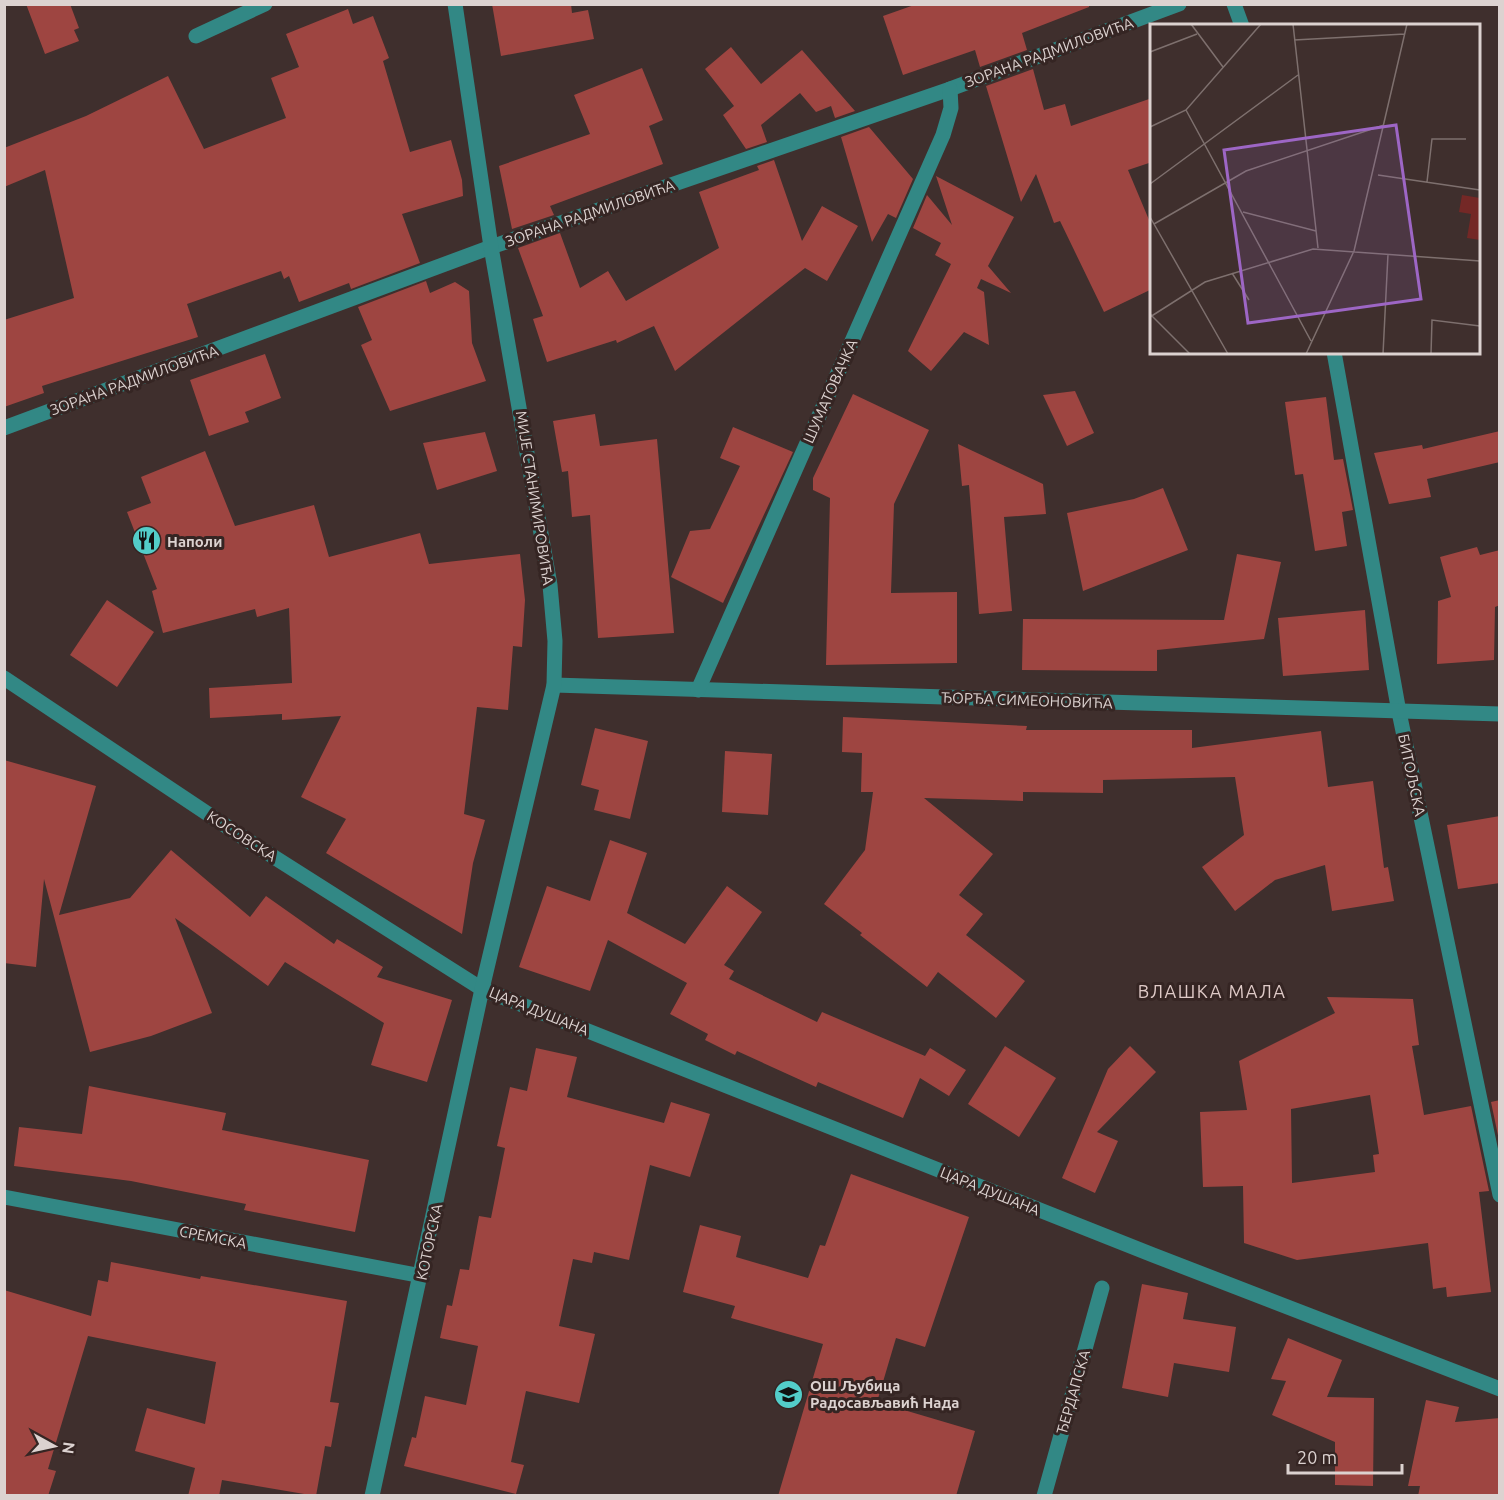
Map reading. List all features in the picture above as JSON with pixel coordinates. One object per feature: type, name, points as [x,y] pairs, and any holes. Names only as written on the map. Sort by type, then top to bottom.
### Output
[{"type":"street","points":[[196,36],[265,4]]},
{"type":"street","name":"МИЈЕ СТАНИМИРОВИЋА","points":[[455,4],[491,246],[550,585],[555,641],[554,685],[482,989]]},
{"type":"street","name":"ЗОРАНА РАДМИЛОВИЋА","points":[[4,428],[491,246],[950,89],[1179,4]]},
{"type":"street","points":[[1234,4],[1241,24]]},
{"type":"street","name":"ШУМАТОВАЧКА","points":[[698,690],[943,135],[951,108],[950,89]]},
{"type":"street","name":"БИТОЉСКА","points":[[1334,354],[1399,712],[1500,1195]]},
{"type":"street","name":"КОСОВСКА","points":[[4,678],[247,840],[482,989]]},
{"type":"street","name":"ЂОРЂА СИМЕОНОВИЋА","points":[[554,685],[1500,714]]},
{"type":"street","name":"КОТОРСКА","points":[[372,1496],[422,1276],[482,989]]},
{"type":"street","name":"ЦАРА ДУШАНА","points":[[482,989],[1144,1252],[1500,1389]]},
{"type":"street","name":"СРЕМСКА","points":[[4,1197],[422,1276]]},
{"type":"street","name":"ЂЕРДАПСКА","points":[[1044,1496],[1102,1288]]},
{"type":"building","points":[[26,4],[70,4],[79,28],[74,30],[79,41],[45,54]]},
{"type":"building","points":[[492,4],[571,4],[572,13],[588,10],[594,39],[501,56]]},
{"type":"building","points":[[917,4],[1089,4],[1089,7],[1022,33],[1027,50],[980,67],[975,50],[903,75],[883,16]]},
{"type":"building","points":[[348,9],[353,24],[373,16],[389,58],[383,61],[410,152],[451,140],[462,180],[463,196],[402,214],[420,263],[351,289],[349,283],[299,302],[289,276],[284,279],[281,271],[187,304],[198,337],[42,386],[44,393],[4,407],[4,320],[74,298],[45,170],[4,187],[4,148],[86,116],[168,76],[204,149],[286,118],[271,78],[299,67],[286,34]]},
{"type":"building","points":[[731,47],[761,84],[802,50],[855,111],[835,118],[831,106],[816,112],[800,93],[761,125],[767,142],[746,149],[723,115],[734,106],[705,69]]},
{"type":"building","points":[[642,68],[663,120],[649,126],[663,164],[550,206],[554,215],[512,229],[499,166],[590,134],[574,95]]},
{"type":"building","points":[[1033,69],[1044,110],[1065,104],[1071,126],[1150,99],[1150,163],[1128,170],[1150,222],[1150,290],[1104,312],[1060,221],[1054,223],[1036,174],[1021,202],[986,86]]},
{"type":"building","points":[[869,127],[913,179],[896,218],[888,214],[872,242],[841,137]]},
{"type":"building","points":[[774,160],[802,241],[822,206],[858,226],[827,281],[805,268],[675,371],[654,326],[617,343],[616,340],[547,362],[533,319],[543,316],[518,248],[560,233],[580,288],[608,271],[626,301],[719,248],[699,192],[759,170],[757,166]]},
{"type":"building","points":[[936,176],[1014,217],[988,266],[1011,293],[981,279],[977,288],[984,292],[989,345],[964,332],[931,371],[908,351],[951,264],[935,255],[941,243],[913,228],[927,195],[952,225]]},
{"type":"building","points":[[426,281],[430,293],[455,282],[469,291],[472,343],[486,381],[390,411],[361,345],[372,340],[358,307]]},
{"type":"building","points":[[265,354],[281,398],[245,412],[249,422],[209,436],[190,380]]},
{"type":"building","points":[[1075,391],[1094,433],[1067,446],[1043,395]]},
{"type":"building","points":[[853,394],[929,430],[894,504],[891,593],[957,592],[957,663],[826,665],[830,498],[813,490],[813,478]]},
{"type":"building","points":[[1326,397],[1334,460],[1343,459],[1353,510],[1342,512],[1347,546],[1315,551],[1303,474],[1295,475],[1285,402]]},
{"type":"building","points":[[595,414],[600,446],[657,439],[674,633],[598,638],[590,515],[572,517],[568,471],[562,472],[553,421]]},
{"type":"building","points":[[733,427],[793,452],[723,603],[671,577],[690,531],[710,529],[740,466],[720,458]]},
{"type":"building","points":[[1500,431],[1500,462],[1427,479],[1431,497],[1389,504],[1374,453],[1422,445],[1423,449]]},
{"type":"building","points":[[485,432],[497,471],[437,490],[423,443]]},
{"type":"building","points":[[958,444],[1043,484],[1046,514],[1004,517],[1012,611],[979,614],[969,485],[962,486]]},
{"type":"building","points":[[205,451],[235,526],[314,505],[329,557],[420,533],[429,564],[520,554],[525,600],[522,647],[513,646],[508,710],[477,707],[464,814],[485,820],[473,863],[462,934],[326,853],[346,819],[301,797],[341,716],[282,720],[282,714],[210,718],[209,688],[292,683],[289,608],[257,617],[255,609],[163,633],[152,591],[157,589],[127,512],[151,503],[141,477]]},
{"type":"building","points":[[1163,488],[1188,550],[1083,591],[1067,513],[1134,499]]},
{"type":"building","points":[[1477,547],[1480,555],[1500,550],[1500,605],[1495,607],[1494,660],[1437,664],[1438,601],[1451,597],[1440,557]]},
{"type":"building","points":[[1237,554],[1281,562],[1264,639],[1157,650],[1157,671],[1022,670],[1023,619],[1224,620]]},
{"type":"building","points":[[107,600],[154,632],[117,687],[70,655]]},
{"type":"building","points":[[1365,610],[1369,670],[1283,676],[1278,618]]},
{"type":"building","points":[[843,717],[1027,726],[1026,730],[1192,730],[1192,748],[1321,731],[1328,787],[1373,781],[1384,868],[1388,867],[1394,901],[1332,911],[1325,865],[1275,880],[1235,911],[1202,867],[1244,835],[1235,777],[1103,780],[1103,793],[1023,792],[1023,801],[924,798],[993,854],[959,895],[983,914],[966,935],[1025,981],[996,1018],[938,972],[927,987],[824,904],[865,850],[873,792],[861,792],[862,753],[842,752]]},
{"type":"building","points":[[595,728],[648,741],[630,819],[594,810],[599,790],[581,785]]},
{"type":"building","points":[[725,751],[772,754],[768,815],[722,812]]},
{"type":"building","points":[[4,760],[96,786],[59,915],[130,898],[171,850],[250,917],[266,896],[334,944],[337,939],[383,967],[377,977],[452,1000],[427,1082],[371,1065],[384,1023],[285,962],[268,986],[175,918],[212,1013],[151,1036],[90,1052],[44,879],[36,967],[4,963]]},
{"type":"building","points":[[1500,816],[1500,883],[1458,889],[1447,825]]},
{"type":"building","points":[[610,840],[647,853],[627,913],[685,944],[727,886],[762,912],[724,965],[734,971],[729,979],[817,1022],[822,1012],[925,1056],[930,1048],[966,1070],[949,1096],[920,1078],[903,1118],[818,1082],[816,1087],[737,1051],[735,1055],[705,1040],[708,1034],[670,1014],[687,983],[608,940],[590,991],[519,967],[547,886],[590,901]]},
{"type":"building","points":[[1327,997],[1413,999],[1419,1045],[1412,1046],[1424,1115],[1471,1106],[1489,1191],[1479,1192],[1491,1292],[1447,1297],[1446,1287],[1433,1289],[1428,1243],[1297,1260],[1244,1243],[1243,1186],[1203,1187],[1200,1112],[1247,1110],[1239,1061],[1335,1013]],"holes":[[[1370,1095],[1379,1154],[1373,1155],[1375,1172],[1292,1183],[1291,1109]]]},
{"type":"building","points":[[1005,1046],[1056,1078],[1019,1137],[968,1104]]},
{"type":"building","points":[[1130,1046],[1156,1072],[1097,1132],[1118,1141],[1095,1193],[1062,1178],[1108,1069]]},
{"type":"building","points":[[536,1048],[577,1057],[567,1097],[664,1123],[671,1102],[710,1114],[690,1177],[650,1165],[629,1260],[594,1252],[592,1263],[573,1259],[559,1326],[595,1334],[579,1403],[526,1391],[511,1462],[524,1465],[516,1494],[404,1466],[412,1437],[416,1438],[425,1396],[466,1405],[478,1346],[440,1338],[447,1305],[452,1306],[460,1269],[469,1270],[479,1216],[491,1218],[505,1148],[497,1146],[510,1087],[527,1091]]},
{"type":"building","points":[[89,1086],[226,1113],[222,1130],[369,1160],[355,1232],[244,1210],[246,1204],[131,1181],[14,1166],[19,1127],[82,1134]]},
{"type":"building","points":[[1500,1100],[1500,1145],[1491,1102]]},
{"type":"building","points":[[851,1174],[969,1217],[925,1347],[896,1338],[877,1402],[975,1431],[956,1496],[778,1496],[823,1344],[731,1318],[735,1306],[683,1292],[700,1225],[741,1236],[736,1257],[808,1278],[820,1245],[825,1246]]},
{"type":"building","points":[[111,1262],[200,1279],[201,1276],[347,1301],[330,1402],[339,1403],[331,1447],[325,1446],[316,1496],[222,1480],[219,1496],[188,1496],[195,1468],[135,1451],[147,1408],[205,1424],[216,1362],[88,1336],[48,1469],[56,1471],[48,1496],[4,1496],[4,1290],[91,1316],[98,1280],[108,1282]]},
{"type":"building","points":[[1142,1284],[1188,1293],[1183,1319],[1236,1327],[1229,1372],[1174,1363],[1168,1397],[1122,1388]]},
{"type":"building","points":[[1288,1338],[1342,1360],[1327,1397],[1374,1398],[1373,1486],[1335,1485],[1335,1442],[1272,1415],[1286,1381],[1271,1379]]},
{"type":"building","points":[[1426,1400],[1459,1407],[1455,1422],[1500,1418],[1500,1496],[1418,1496],[1420,1486],[1408,1486]]},
{"type":"place","name":"Наполи","points":[[146,541]]},
{"type":"place","name":"ОШ Љубица Радосављавић Нада","points":[[789,1394]]},
{"type":"district","name":"ВЛАШКА МАЛА","points":[[1212,991]]}]
